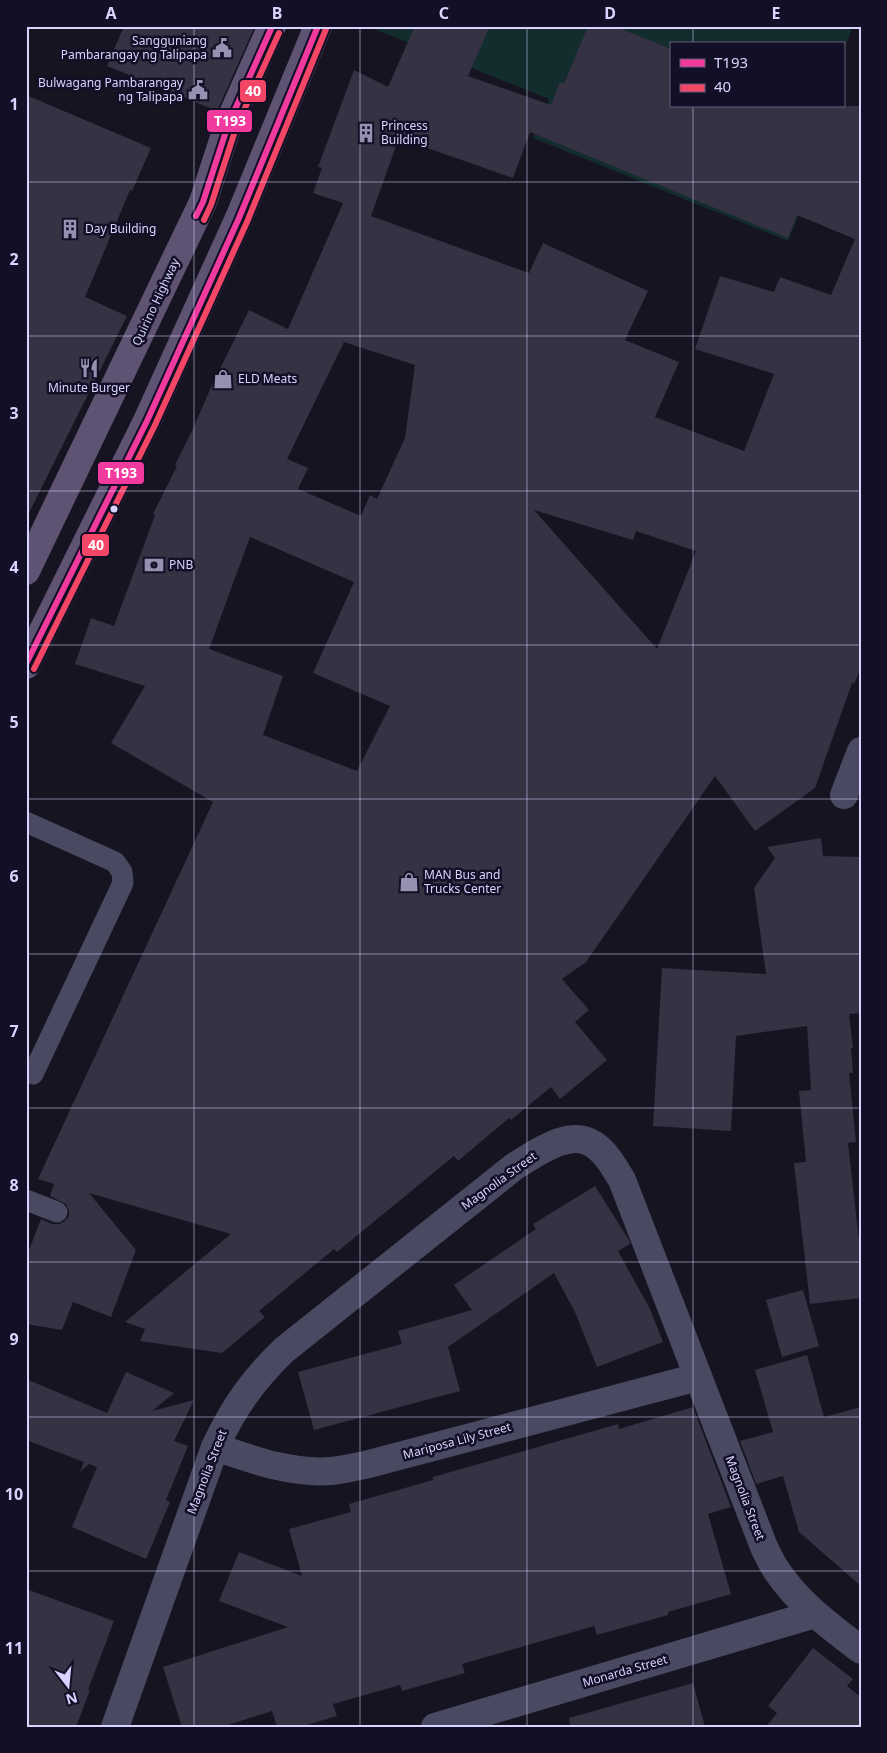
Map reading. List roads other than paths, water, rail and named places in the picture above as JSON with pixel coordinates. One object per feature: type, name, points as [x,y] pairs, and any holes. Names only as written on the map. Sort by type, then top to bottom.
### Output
[{"type":"main road","name":"Quirino Highway","points":[[26,571],[203,202],[228,125],[272,26]]},
{"type":"main road","points":[[26,665],[151,412],[239,218],[318,26]]},
{"type":"street","points":[[844,795],[861,752]]},
{"type":"street","name":"Magnolia Street","points":[[115,1727],[215,1447],[228,1420],[243,1396],[261,1373],[284,1350],[515,1166],[548,1146],[573,1138],[592,1143],[609,1160],[622,1180],[764,1547],[782,1578],[794,1593],[815,1614],[861,1650]]},
{"type":"street","name":"Mariposa Lily Street","points":[[215,1447],[255,1461],[290,1469],[331,1471],[366,1465],[698,1377]]},
{"type":"street","name":"Monarda Street","points":[[435,1727],[815,1614]]},
{"type":"lane","points":[[26,822],[115,862],[122,872],[123,883],[33,1074]]},
{"type":"lane","points":[[26,1200],[57,1212]]},
{"type":"place","name":"Sangguniang Pambarangay ng Talipapa","points":[[222,48]]},
{"type":"place","name":"Bulwagang Pambarangay ng Talipapa","points":[[198,90]]},
{"type":"place","name":"Princess Building","points":[[366,133]]},
{"type":"place","name":"Day Building","points":[[70,229]]},
{"type":"place","name":"Minute Burger","points":[[89,368]]},
{"type":"place","name":"ELD Meats","points":[[223,379]]},
{"type":"place","name":"PNB","points":[[154,565]]},
{"type":"place","name":"MAN Bus and Trucks Center","points":[[409,882]]}]
